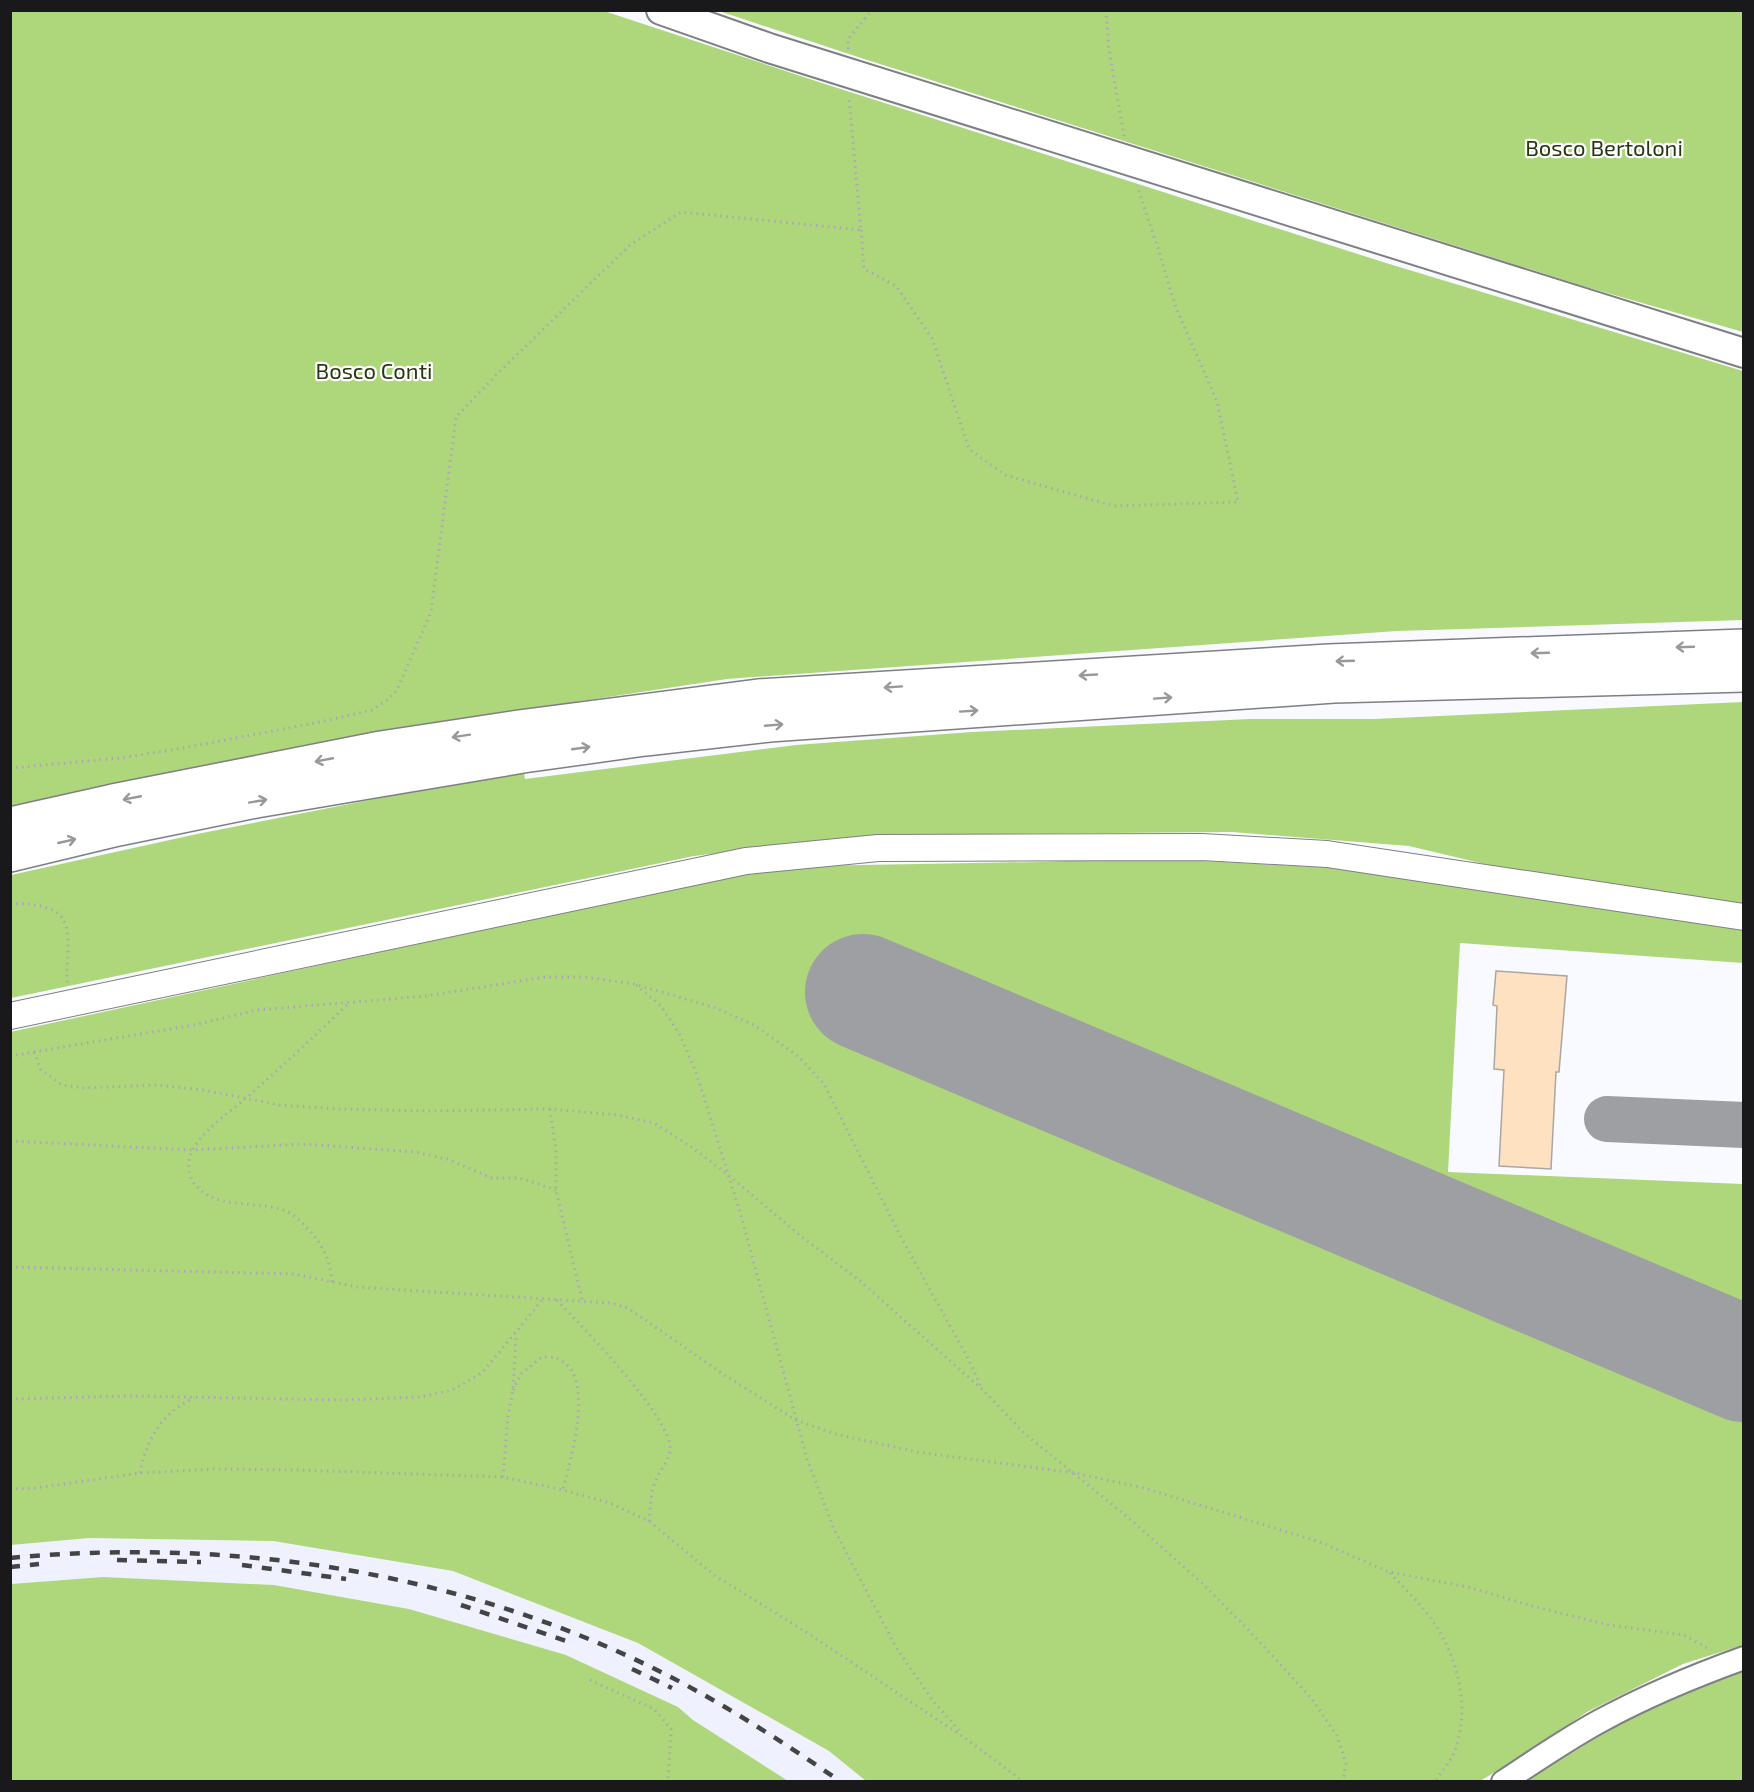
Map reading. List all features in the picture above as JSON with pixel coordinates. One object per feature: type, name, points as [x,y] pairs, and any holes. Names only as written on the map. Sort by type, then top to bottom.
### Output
[{"type":"highway","points":[[10,824],[113,801],[521,741],[758,696],[1329,661],[1743,646]]},
{"type":"highway","points":[[521,741],[645,739],[769,725],[1334,687],[1740,676]]},
{"type":"highway","points":[[10,855],[118,829],[256,801],[383,763]]},
{"type":"main road","points":[[661,10],[769,48],[1743,353]]},
{"type":"main road","points":[[10,1016],[746,861],[878,848],[1202,846],[1327,854],[1743,917]]},
{"type":"street","points":[[1503,1782],[1572,1737],[1618,1711],[1736,1660]]},
{"type":"path","points":[[872,10],[848,39],[864,269],[896,286],[932,338],[969,449],[1005,475],[1114,506],[1238,502],[1217,400],[1176,308],[1128,160],[1109,50],[1106,10]]},
{"type":"path","points":[[10,768],[121,758],[320,722],[372,710],[397,690],[431,612],[456,417],[496,375],[630,245],[681,212],[861,230]]},
{"type":"path","points":[[10,904],[33,903],[60,914],[68,934],[66,977],[73,1002]]},
{"type":"path","points":[[10,1056],[194,1025],[257,1010],[426,996],[545,977],[585,977],[634,984],[713,1007],[754,1025],[798,1056],[824,1084],[902,1239],[969,1360],[983,1390]]},
{"type":"path","points":[[634,984],[661,1006],[680,1035],[703,1091],[740,1212],[807,1459],[834,1529],[897,1649],[933,1701],[965,1738]]},
{"type":"path","points":[[332,1282],[330,1264],[318,1239],[300,1220],[284,1210],[222,1200],[204,1194],[193,1182],[188,1168],[193,1150],[214,1125],[351,1002]]},
{"type":"path","points":[[34,1052],[41,1070],[62,1085],[84,1088],[158,1085],[203,1090],[279,1105],[339,1109],[430,1111],[550,1109],[618,1115],[654,1123],[727,1174],[802,1237],[859,1280],[983,1390],[1025,1434],[1130,1519],[1204,1585],[1312,1699],[1337,1736],[1346,1763],[1343,1782]]},
{"type":"path","points":[[550,1109],[556,1150],[556,1190],[582,1300]]},
{"type":"path","points":[[10,1141],[193,1150],[303,1144],[415,1152],[447,1159],[492,1178],[520,1178],[556,1190]]},
{"type":"path","points":[[10,1267],[294,1274],[357,1287],[609,1303],[628,1308],[723,1374],[796,1420],[836,1434],[917,1452],[1075,1473],[1144,1488],[1320,1542],[1389,1572],[1468,1587],[1609,1625],[1684,1635],[1736,1660]]},
{"type":"path","points":[[10,1399],[129,1396],[343,1400],[420,1397],[453,1390],[482,1373],[543,1299]]},
{"type":"path","points":[[556,1299],[610,1357],[638,1391],[665,1430],[671,1449],[655,1481],[649,1521]]},
{"type":"path","points":[[503,1477],[508,1416],[513,1390],[516,1334]]},
{"type":"path","points":[[513,1390],[521,1374],[542,1357],[555,1358],[568,1366],[577,1381],[579,1406],[563,1490]]},
{"type":"path","points":[[140,1473],[143,1453],[154,1431],[179,1405],[196,1397]]},
{"type":"path","points":[[10,1489],[35,1488],[140,1473],[214,1469],[298,1470],[503,1477],[610,1503],[649,1521],[714,1575],[803,1629],[965,1738],[1024,1782]]},
{"type":"path","points":[[1389,1572],[1414,1598],[1436,1627],[1458,1673],[1462,1715],[1455,1751],[1435,1782]]},
{"type":"path","points":[[590,1680],[654,1709],[671,1729],[668,1782]]},
{"type":"shaded area","points":[[89,1538],[273,1541],[453,1571],[638,1643],[829,1751],[866,1781],[788,1781],[693,1720],[678,1707],[566,1655],[409,1609],[274,1585],[103,1577],[11,1584],[11,1545]]},
{"type":"green space","name":"Bosco Conti","points":[[11,11],[604,11],[1386,263],[1743,371],[1743,620],[1397,631],[727,679],[516,711],[525,779],[796,745],[972,732],[1250,719],[1374,719],[1743,702],[1743,904],[1493,866],[1409,846],[1232,832],[873,835],[694,856],[11,998],[11,875],[197,834],[390,796],[386,779],[11,808]]},
{"type":"green space","name":"Bosco Bertoloni","points":[[719,11],[1743,11],[1743,332],[1583,286]]},
{"type":"green space","points":[[1147,858],[1335,868],[1743,930],[1743,963],[1460,943],[1448,1172],[1743,1184],[1743,1645],[1683,1664],[1587,1712],[1480,1781],[866,1781],[829,1751],[638,1643],[453,1571],[273,1541],[89,1538],[11,1545],[10,1032],[722,877],[806,866]]},
{"type":"green space","points":[[103,1577],[274,1585],[409,1609],[566,1655],[678,1707],[693,1720],[788,1781],[11,1781],[11,1584]]},
{"type":"green space","points":[[1743,1669],[1743,1781],[1524,1782],[1625,1720]]},
{"type":"building","points":[[1496,971],[1567,976],[1559,1072],[1556,1072],[1551,1169],[1499,1166],[1504,1070],[1494,1069],[1497,1006],[1493,1005]]},
{"type":"taxiway","points":[[1607,1119],[1744,1125]]},
{"type":"runway","points":[[863,992],[1744,1364]]},
{"type":"railway","points":[[10,1558],[95,1553],[179,1553],[263,1559],[347,1570],[430,1587],[511,1610],[590,1640],[667,1675],[756,1726],[841,1782]]},
{"type":"railway","points":[[117,1560],[201,1562]]},
{"type":"railway","points":[[10,1567],[39,1564]]},
{"type":"railway","points":[[242,1565],[346,1579]]},
{"type":"railway","points":[[461,1605],[566,1641]]},
{"type":"railway","points":[[632,1669],[672,1688]]}]
